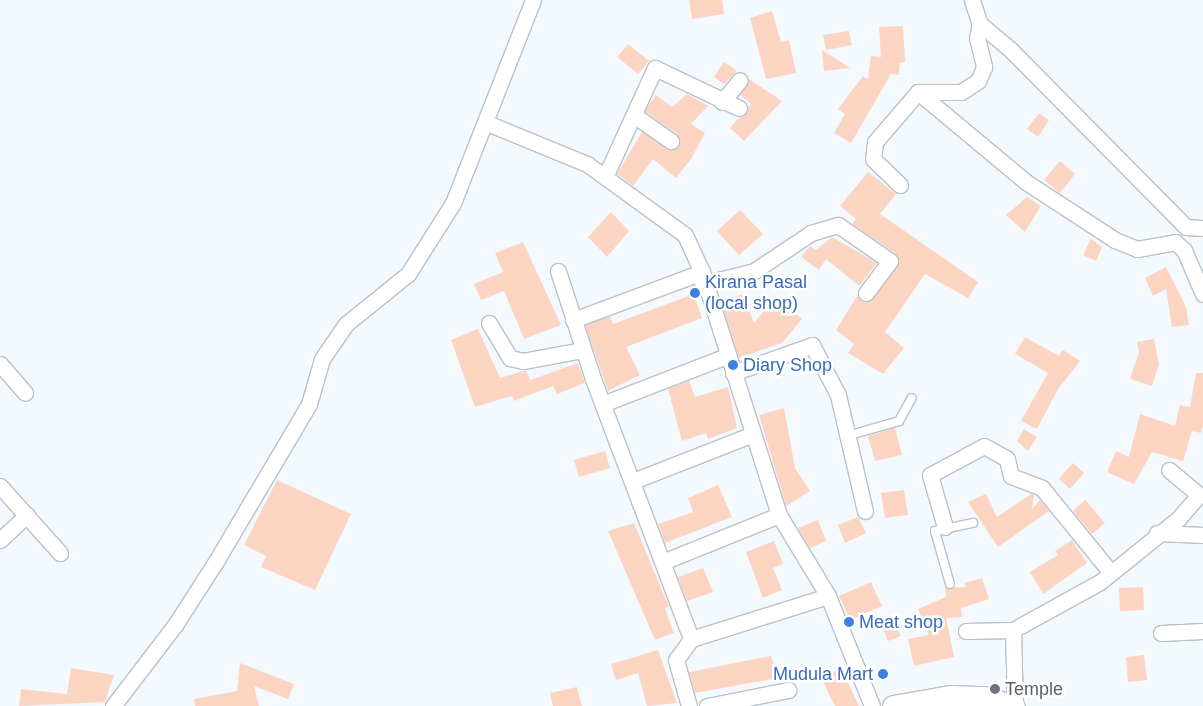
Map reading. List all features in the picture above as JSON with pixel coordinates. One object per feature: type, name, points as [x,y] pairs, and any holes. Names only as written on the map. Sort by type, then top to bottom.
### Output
[{"type":"main road","points":[[893,706],[951,696],[984,697],[1015,706]]},
{"type":"street","points":[[113,706],[175,625],[220,554],[309,404],[322,359],[346,324],[408,274],[452,203],[487,123],[533,0]]},
{"type":"street","points":[[900,185],[873,159],[875,142],[918,92],[961,92],[978,81],[984,67],[977,38],[980,24],[972,0]]},
{"type":"street","points":[[980,24],[1011,50],[1186,228],[1203,228]]},
{"type":"street","points":[[604,177],[635,116],[655,68],[675,74],[722,102],[739,108]]},
{"type":"street","points":[[722,102],[740,80]]},
{"type":"street","points":[[918,92],[1018,176],[1115,240],[1137,249],[1175,242],[1186,228]]},
{"type":"street","points":[[635,116],[671,141]]},
{"type":"street","points":[[487,123],[587,164],[677,227],[693,248],[780,515],[828,596],[872,706]]},
{"type":"street","points":[[573,320],[702,278],[754,271],[811,233],[838,225],[890,261],[866,293]]},
{"type":"street","points":[[1175,242],[1184,250],[1203,294]]},
{"type":"street","points":[[558,271],[583,350],[665,561],[691,639]]},
{"type":"street","points":[[490,323],[510,358],[522,361],[583,350]]},
{"type":"street","points":[[733,373],[812,346],[831,379],[850,434],[865,512]]},
{"type":"street","points":[[605,403],[727,356]]},
{"type":"street","points":[[0,364],[25,392]]},
{"type":"street","points":[[633,480],[753,434]]},
{"type":"street","points":[[945,527],[930,475],[984,446],[1006,459],[1011,476],[1042,488],[1111,573]]},
{"type":"street","points":[[966,631],[1013,630],[1111,573],[1157,532],[1178,519],[1201,495],[1169,470]]},
{"type":"street","points":[[0,486],[60,553]]},
{"type":"street","points":[[665,561],[780,515]]},
{"type":"street","points":[[0,540],[27,516]]},
{"type":"street","points":[[1157,532],[1203,535]]},
{"type":"street","points":[[689,706],[676,660],[691,639],[828,596]]},
{"type":"street","points":[[1013,630],[1015,706]]},
{"type":"street","points":[[1161,632],[1203,631]]},
{"type":"street","points":[[707,706],[788,690]]},
{"type":"lane","points":[[850,434],[899,421],[912,398]]},
{"type":"lane","points":[[950,584],[935,531],[945,527],[973,523]]},
{"type":"building","points":[[689,0],[722,0],[724,14],[692,19]]},
{"type":"building","points":[[772,11],[781,42],[789,40],[796,73],[766,79],[750,18]]},
{"type":"building","points":[[903,26],[905,62],[900,63],[899,75],[891,74],[851,143],[834,133],[845,114],[838,109],[863,76],[868,79],[871,56],[881,57],[879,27]]},
{"type":"building","points":[[849,31],[852,45],[826,50],[823,35]]},
{"type":"building","points":[[628,44],[649,61],[638,74],[617,57]]},
{"type":"building","points":[[822,50],[850,68],[824,71]]},
{"type":"building","points":[[724,62],[737,71],[724,84],[714,77]]},
{"type":"building","points":[[749,79],[782,101],[744,141],[730,128],[751,104],[740,95]]},
{"type":"building","points":[[687,94],[708,106],[691,124],[705,133],[691,159],[676,178],[653,159],[633,186],[617,174],[642,132],[670,150],[680,142],[676,133],[645,112],[648,106],[656,95],[672,107]]},
{"type":"building","points":[[1039,113],[1049,120],[1038,137],[1027,129]]},
{"type":"building","points":[[1060,161],[1075,174],[1060,193],[1044,180]]},
{"type":"building","points":[[868,172],[896,194],[880,214],[978,282],[968,298],[925,274],[885,332],[904,348],[883,374],[848,353],[854,344],[836,330],[857,296],[864,302],[873,299],[899,262],[896,254],[852,224],[856,219],[840,206]]},
{"type":"building","points":[[1027,197],[1041,206],[1025,232],[1006,215]]},
{"type":"building","points":[[740,210],[763,234],[739,255],[717,231]]},
{"type":"building","points":[[611,212],[629,231],[607,257],[588,237]]},
{"type":"building","points":[[832,237],[877,263],[859,286],[826,259],[819,270],[801,257],[810,246],[816,250]]},
{"type":"building","points":[[1091,239],[1102,247],[1096,261],[1083,255]]},
{"type":"building","points":[[523,242],[561,325],[524,339],[504,291],[481,300],[474,284],[503,272],[495,253]]},
{"type":"building","points":[[1166,267],[1186,307],[1189,325],[1172,327],[1166,289],[1153,296],[1145,278]]},
{"type":"building","points":[[694,294],[702,318],[626,347],[640,375],[608,391],[585,325],[610,316],[613,324]]},
{"type":"building","points":[[743,294],[754,323],[775,297],[802,319],[782,343],[739,358],[721,302]]},
{"type":"building","points":[[478,329],[500,378],[526,370],[530,380],[578,363],[585,383],[557,394],[553,386],[514,401],[512,396],[475,407],[451,340]]},
{"type":"building","points":[[1025,337],[1059,356],[1063,350],[1080,361],[1058,389],[1037,429],[1021,421],[1048,373],[1015,354]]},
{"type":"building","points":[[1154,339],[1159,364],[1152,386],[1130,379],[1139,352],[1137,342]]},
{"type":"building","points":[[1196,373],[1203,373],[1203,426],[1201,433],[1192,431],[1183,461],[1152,452],[1134,484],[1107,472],[1116,451],[1129,457],[1140,414],[1175,426],[1180,405],[1190,407]]},
{"type":"building","points":[[689,381],[695,397],[728,387],[737,428],[708,439],[706,433],[682,441],[668,389]]},
{"type":"building","points":[[784,408],[795,468],[810,491],[786,506],[759,415]]},
{"type":"building","points":[[895,428],[902,455],[875,461],[868,436]]},
{"type":"building","points":[[1024,429],[1037,437],[1028,451],[1017,441]]},
{"type":"building","points":[[605,451],[610,468],[579,477],[574,460]]},
{"type":"building","points":[[1073,463],[1084,473],[1070,489],[1059,479]]},
{"type":"building","points":[[277,480],[351,514],[315,590],[261,567],[266,556],[244,545]]},
{"type":"building","points":[[718,485],[732,517],[665,543],[658,524],[693,512],[688,498]]},
{"type":"building","points":[[904,490],[908,515],[885,518],[881,493]]},
{"type":"building","points":[[986,494],[997,517],[1031,494],[1034,495],[1032,509],[1040,500],[1049,511],[998,547],[968,502]]},
{"type":"building","points":[[1085,500],[1105,523],[1092,534],[1073,511]]},
{"type":"building","points":[[858,517],[866,533],[845,543],[838,525]]},
{"type":"building","points":[[818,520],[826,541],[810,548],[798,528]]},
{"type":"building","points":[[634,523],[669,607],[665,608],[674,633],[655,640],[608,531]]},
{"type":"building","points":[[1072,540],[1087,563],[1043,594],[1030,572],[1058,555],[1055,551]]},
{"type":"building","points":[[774,541],[783,564],[773,568],[782,590],[763,598],[746,552]]},
{"type":"building","points":[[703,568],[713,592],[687,601],[678,577]]},
{"type":"building","points":[[982,578],[989,599],[961,608],[962,617],[946,618],[954,657],[914,666],[908,639],[929,635],[918,609],[946,597],[945,588],[966,587],[964,583]]},
{"type":"building","points":[[871,582],[882,606],[850,620],[839,596]]},
{"type":"building","points":[[1143,587],[1144,610],[1120,611],[1119,588]]},
{"type":"building","points":[[895,624],[901,636],[888,641],[883,629]]},
{"type":"building","points":[[658,650],[677,703],[647,706],[638,673],[616,680],[611,664]]},
{"type":"building","points":[[1144,655],[1147,680],[1128,682],[1126,657]]},
{"type":"building","points":[[771,656],[778,678],[695,693],[689,672]]},
{"type":"building","points":[[240,663],[294,684],[288,699],[254,686],[259,706],[195,706],[194,699],[237,691]]},
{"type":"building","points":[[71,668],[114,675],[105,702],[19,706],[21,689],[67,694]]},
{"type":"building","points":[[841,668],[859,706],[835,706],[821,678]]},
{"type":"building","points":[[577,687],[582,706],[553,706],[550,693]]},
{"type":"place","name":"Kirana Pasal (local shop)","points":[[695,293]]},
{"type":"place","name":"Diary Shop","points":[[733,365]]},
{"type":"place","name":"Meat shop","points":[[849,622]]},
{"type":"place","name":"Mudula Mart","points":[[883,674]]},
{"type":"place","name":"Temple","points":[[995,689]]}]
